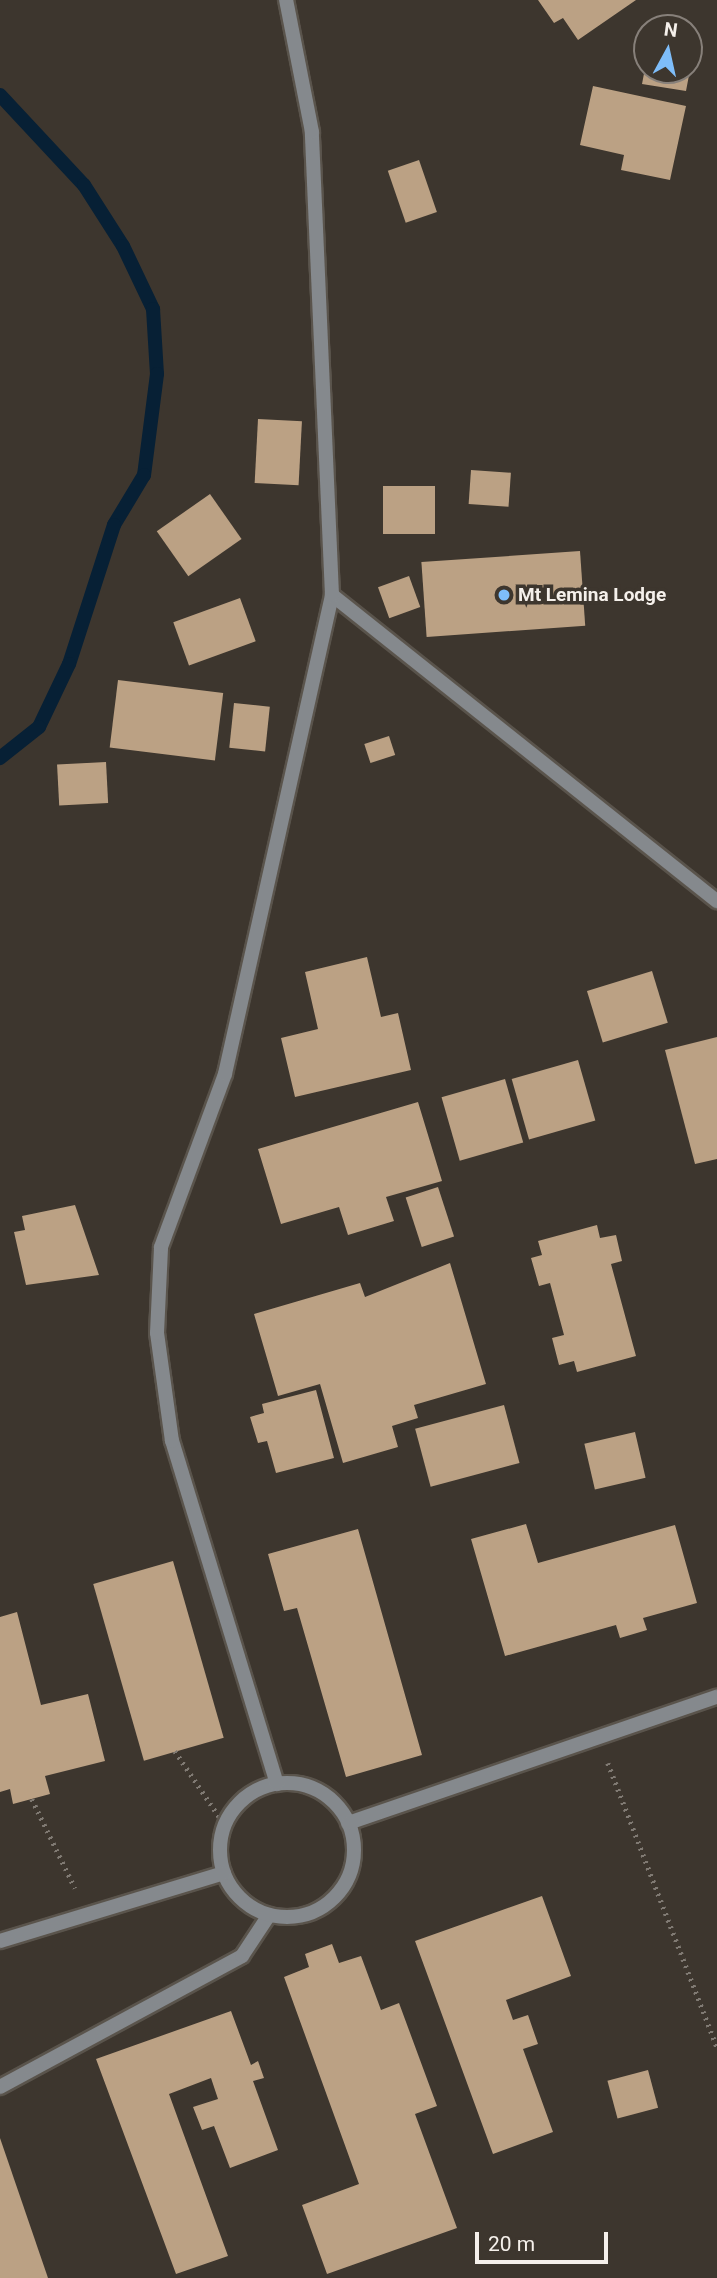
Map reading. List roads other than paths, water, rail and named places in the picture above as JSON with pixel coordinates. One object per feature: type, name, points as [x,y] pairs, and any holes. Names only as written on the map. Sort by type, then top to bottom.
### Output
[{"type":"street","points":[[277,1784],[172,1441],[157,1321],[161,1247],[225,1074],[332,595],[312,132],[286,0]]},
{"type":"street","points":[[332,595],[717,901]]},
{"type":"street","points":[[348,1823],[717,1697]]},
{"type":"street","points":[[277,1784],[319,1791],[348,1823],[353,1865],[331,1902],[291,1918],[269,1915],[233,1891],[224,1873],[224,1825],[255,1791],[277,1784]]},
{"type":"street","points":[[0,1941],[224,1873]]},
{"type":"street","points":[[0,2087],[242,1956],[269,1915]]},
{"type":"waterway","points":[[0,95],[84,185],[123,246],[153,309],[157,374],[144,475],[114,525],[69,664],[39,727],[0,758]]},
{"type":"place","name":"Mt Lemina Lodge","points":[[504,595]]}]
